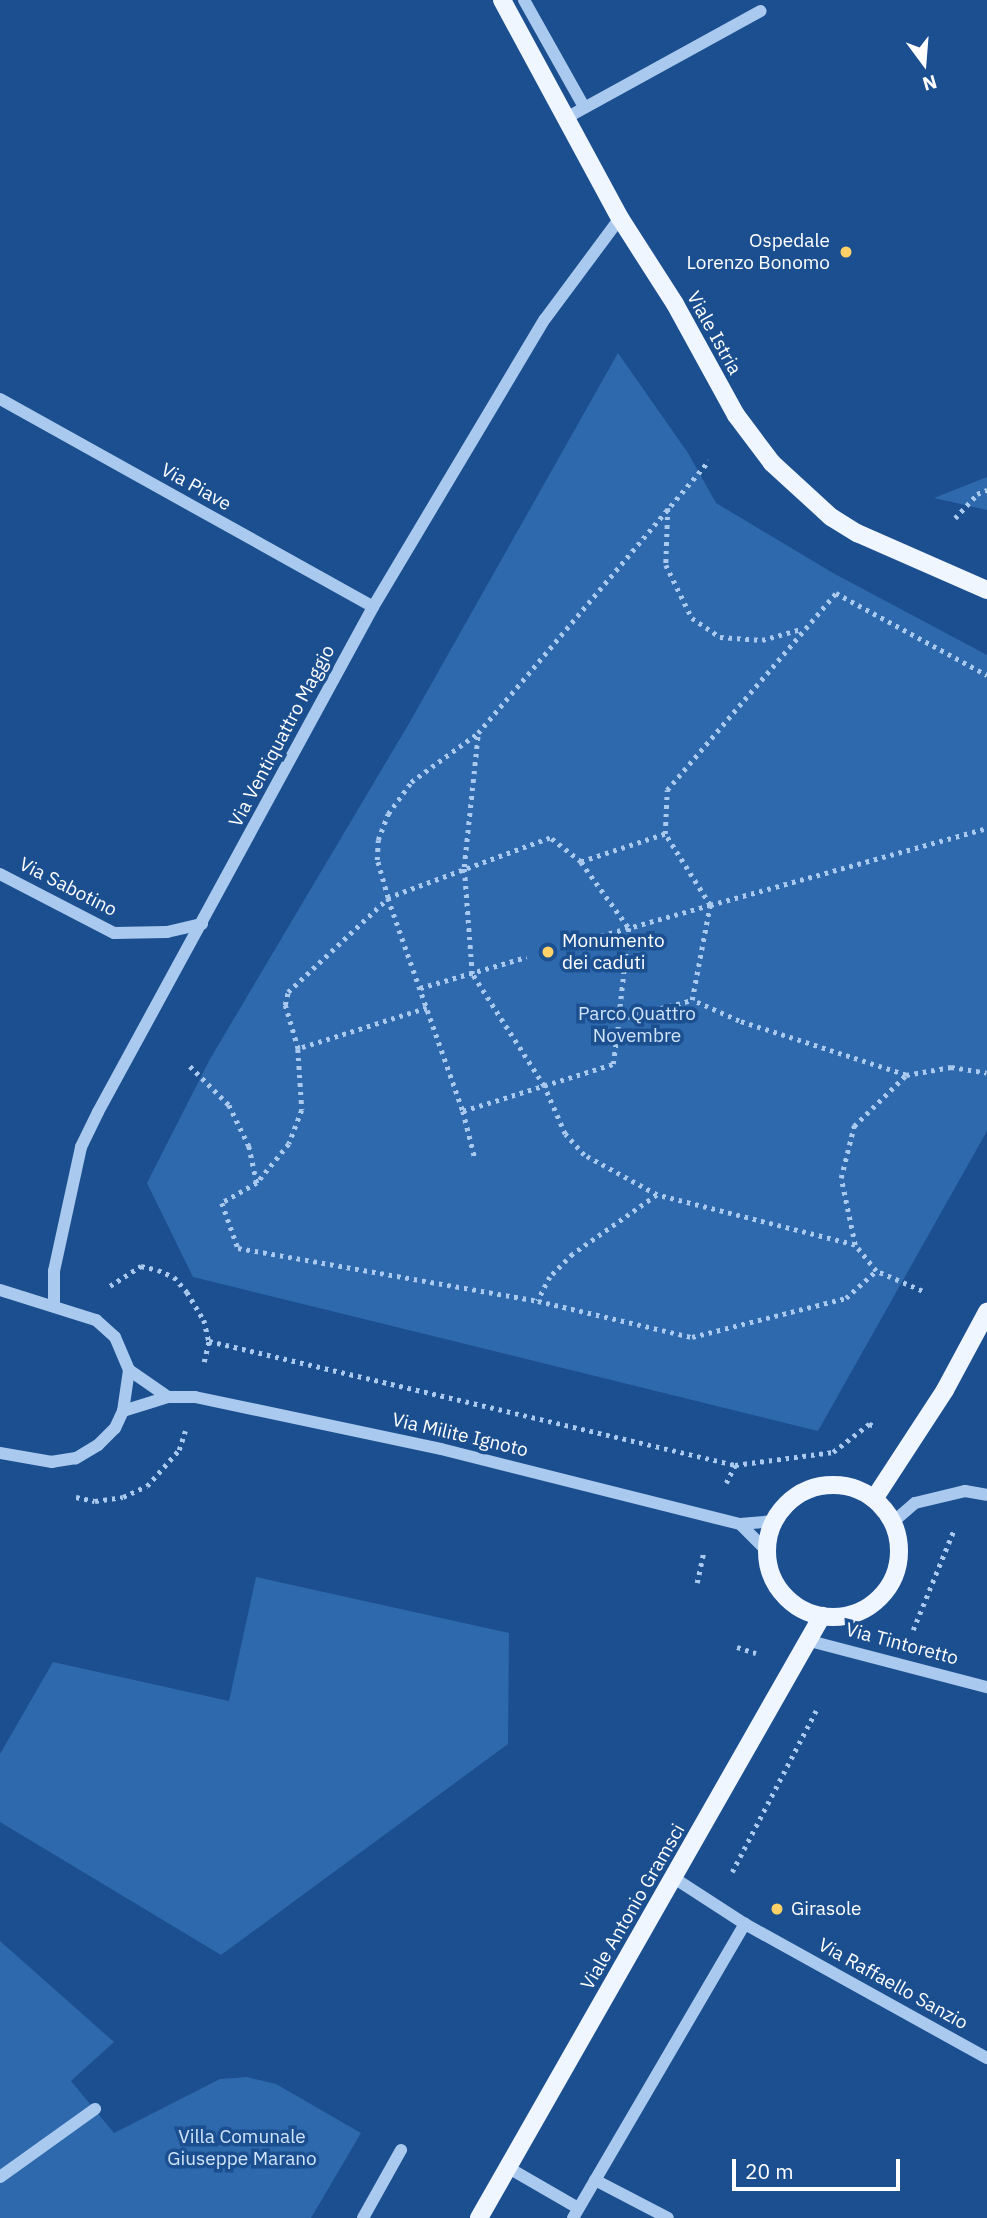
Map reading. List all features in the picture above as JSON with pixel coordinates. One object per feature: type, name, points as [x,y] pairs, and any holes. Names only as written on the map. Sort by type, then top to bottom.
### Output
[{"type":"main road","name":"Viale Istria","points":[[502,0],[620,218],[675,304],[736,415],[772,463],[831,517],[857,533],[987,590]]},
{"type":"main road","points":[[874,1499],[945,1390],[987,1312]]},
{"type":"main road","points":[[812,1488],[855,1488],[874,1499],[893,1522],[898,1563],[885,1590],[862,1610],[822,1616],[784,1595],[772,1577],[767,1551],[774,1521],[792,1498],[812,1488]]},
{"type":"main road","name":"Viale Antonio Gramsci","points":[[479,2218],[822,1616]]},
{"type":"street","points":[[524,0],[584,107]]},
{"type":"street","points":[[566,118],[761,11]]},
{"type":"street","name":"Via Ventiquattro Maggio","points":[[54,1305],[54,1271],[81,1147],[373,607],[545,319],[620,218]]},
{"type":"street","name":"Via Piave","points":[[0,399],[373,607]]},
{"type":"street","name":"Via Sabotino","points":[[0,874],[114,933],[167,932],[201,924]]},
{"type":"street","points":[[0,1290],[96,1320],[115,1337],[129,1370],[123,1412],[115,1428],[76,1458],[52,1462],[0,1453]]},
{"type":"street","points":[[129,1370],[168,1396]]},
{"type":"street","name":"Via Milite Ignoto","points":[[123,1412],[168,1396],[195,1396],[440,1449],[740,1524],[774,1521]]},
{"type":"street","points":[[893,1522],[915,1503],[965,1491],[987,1495]]},
{"type":"street","points":[[740,1524],[767,1551]]},
{"type":"street","name":"Via Tintoretto","points":[[806,1640],[987,1687]]},
{"type":"street","name":"Via Raffaello Sanzio","points":[[674,1878],[745,1924],[987,2058]]},
{"type":"street","points":[[507,2167],[575,2213],[745,1924]]},
{"type":"street","points":[[0,2176],[94,2109]]},
{"type":"street","points":[[363,2218],[401,2150]]},
{"type":"street","points":[[595,2180],[668,2218]]},
{"type":"path","points":[[475,1158],[463,1111],[388,898],[377,860],[378,840],[388,814],[411,782],[478,733],[709,461]]},
{"type":"path","points":[[955,518],[977,494],[987,490]]},
{"type":"path","points":[[668,507],[666,565],[691,618],[720,636],[762,640],[802,629]]},
{"type":"path","points":[[692,1000],[710,905],[664,834],[667,790],[802,629],[836,593],[987,675]]},
{"type":"path","points":[[478,733],[464,867],[472,974],[544,1086],[565,1134],[584,1155],[657,1195],[855,1245]]},
{"type":"path","points":[[568,945],[987,828]]},
{"type":"path","points":[[580,862],[664,834]]},
{"type":"path","points":[[463,1111],[613,1064],[629,928],[580,862],[550,838],[464,867],[388,898],[288,992],[285,1005],[298,1049],[302,1110],[289,1144],[257,1184],[222,1203],[238,1248],[538,1301],[692,1337],[846,1298],[876,1271]]},
{"type":"path","points":[[420,988],[527,957]]},
{"type":"path","points":[[620,1018],[692,1000],[739,1021],[906,1075],[951,1067],[987,1073]]},
{"type":"path","points":[[298,1049],[427,1008]]},
{"type":"path","points":[[191,1066],[229,1105],[248,1146],[257,1184]]},
{"type":"path","points":[[906,1075],[854,1126],[844,1156],[841,1178],[855,1245],[876,1271],[922,1291]]},
{"type":"path","points":[[538,1301],[550,1278],[573,1254],[657,1195]]},
{"type":"path","points":[[141,1266],[174,1277],[204,1320],[209,1341],[735,1465],[833,1452],[869,1424]]},
{"type":"path","points":[[913,1630],[954,1529]]},
{"type":"green space","name":"Parco Quattro Novembre","points":[[618,353],[688,453],[716,503],[833,573],[987,655],[987,1131],[818,1431],[193,1277],[147,1183],[210,1059],[411,720]]},
{"type":"green space","points":[[987,477],[987,510],[934,498]]},
{"type":"green space","points":[[256,1577],[509,1633],[508,1744],[221,1955],[0,1822],[0,1754],[53,1662],[229,1701]]},
{"type":"green space","name":"Villa Comunale Giuseppe Marano","points":[[0,1941],[114,2042],[71,2081],[114,2133],[220,2079],[247,2077],[276,2084],[361,2133],[311,2218],[0,2218]]},
{"type":"place","name":"Ospedale Lorenzo Bonomo","points":[[846,252]]},
{"type":"place","name":"Monumento dei caduti","points":[[548,952]]},
{"type":"place","name":"Girasole","points":[[777,1909]]}]
